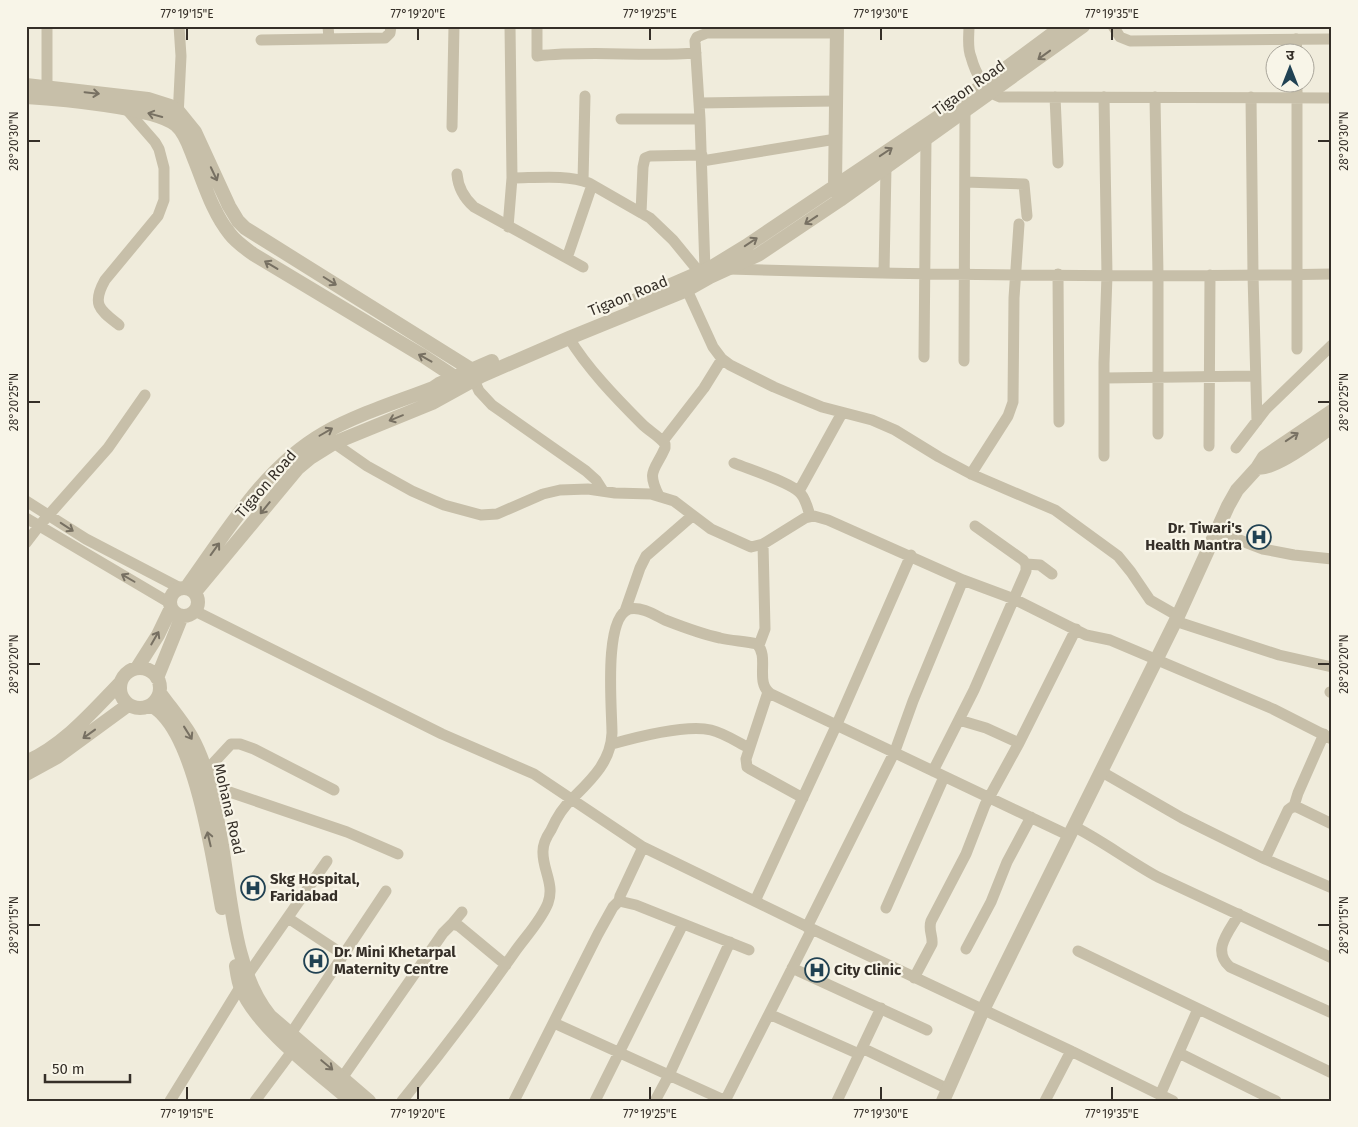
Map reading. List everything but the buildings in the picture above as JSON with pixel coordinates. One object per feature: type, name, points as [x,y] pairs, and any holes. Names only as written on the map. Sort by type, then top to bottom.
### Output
[{"type":"street","points":[[47,26],[47,88]]},
{"type":"street","points":[[178,126],[181,56],[179,26]]},
{"type":"street","points":[[328,26],[329,39]]},
{"type":"street","points":[[261,40],[385,38],[390,33],[391,26]]},
{"type":"street","points":[[452,127],[454,26]]},
{"type":"street","points":[[508,227],[512,178],[510,26]]},
{"type":"street","points":[[537,26],[537,56],[594,53],[667,55],[696,53]]},
{"type":"street","points":[[969,26],[968,47],[971,58],[987,88],[1006,98],[1332,98]]},
{"type":"street","name":"Tigaon Road","points":[[712,269],[758,255],[840,200],[965,111],[987,88],[1063,26]]},
{"type":"street","name":"Tigaon Road","points":[[187,590],[254,495],[272,473],[322,434],[433,388],[466,378],[686,290],[712,269],[836,186],[1083,26]]},
{"type":"street","points":[[1113,26],[1120,36],[1130,41],[1332,39]]},
{"type":"street","points":[[712,269],[702,158],[696,53],[697,37],[707,33],[836,30],[836,186],[840,200]]},
{"type":"street","points":[[26,86],[148,99],[170,106],[178,111],[195,132],[229,206],[238,221],[245,228],[466,378],[492,405],[586,471],[596,480],[603,491]]},
{"type":"street","points":[[1297,92],[1297,349]]},
{"type":"street","points":[[567,258],[588,183],[586,96]]},
{"type":"street","points":[[26,97],[62,100],[127,110],[169,120],[178,126],[186,138],[214,207],[230,234],[240,244],[253,254],[466,378]]},
{"type":"street","points":[[1104,97],[1107,275],[1104,456]]},
{"type":"street","points":[[1251,97],[1257,421]]},
{"type":"street","points":[[1055,98],[1058,163]]},
{"type":"street","points":[[1154,98],[1158,275],[1158,434]]},
{"type":"street","points":[[699,103],[836,101]]},
{"type":"street","points":[[119,326],[101,311],[97,300],[100,289],[105,280],[158,216],[164,200],[164,168],[159,149],[127,110]]},
{"type":"street","points":[[964,361],[965,111]]},
{"type":"street","points":[[621,120],[700,120]]},
{"type":"street","points":[[924,357],[926,138]]},
{"type":"street","points":[[641,213],[643,167],[645,158],[650,156],[702,158],[836,139]]},
{"type":"street","points":[[884,273],[886,166]]},
{"type":"street","points":[[457,174],[458,185],[474,207],[583,267]]},
{"type":"street","points":[[512,178],[567,179],[588,183],[650,218],[673,240],[712,269]]},
{"type":"street","points":[[965,182],[1024,184],[1023,220],[1014,298],[1012,407],[971,474]]},
{"type":"street","points":[[466,378],[542,342],[712,269],[924,274],[1332,274]]},
{"type":"street","points":[[1058,274],[1059,422]]},
{"type":"street","points":[[1209,446],[1210,275]]},
{"type":"street","points":[[686,290],[714,348],[722,359],[730,365],[774,387],[842,413],[872,420],[895,430],[971,474],[1054,510],[1118,556],[1128,567],[1150,600],[1177,618],[1279,655],[1332,666]]},
{"type":"street","points":[[569,338],[578,353],[605,384],[642,424],[665,444],[665,448],[651,476],[659,496]]},
{"type":"street","points":[[1236,448],[1266,409],[1332,345]]},
{"type":"street","points":[[663,441],[700,394],[722,359]]},
{"type":"street","points":[[1105,378],[1255,376]]},
{"type":"street","name":"Tigaon Road","points":[[187,590],[298,468],[310,458],[334,443],[432,403],[466,378]]},
{"type":"street","points":[[26,543],[108,448],[146,395]]},
{"type":"street","points":[[769,1014],[861,1051],[946,1095],[983,1010],[1102,772],[1237,490],[1270,452],[1332,411]]},
{"type":"street","points":[[798,491],[842,413]]},
{"type":"street","points":[[1257,468],[1276,464],[1332,428]]},
{"type":"street","points":[[334,443],[374,470],[412,491],[444,505],[481,516],[497,514],[552,491],[572,489],[659,496],[674,501],[711,529],[746,546],[763,544],[810,516],[828,520],[964,580],[1014,599],[1076,630],[1093,637],[1110,640],[1288,715],[1328,736],[1298,793],[1294,806],[1288,810],[1265,859]]},
{"type":"street","points":[[734,463],[798,491],[804,499],[810,516]]},
{"type":"street","points":[[26,501],[86,539],[187,590],[198,603],[180,610],[158,634],[137,668]]},
{"type":"street","points":[[402,1101],[444,1049],[544,911],[550,888],[544,864],[543,848],[553,826],[572,799],[603,765],[612,744],[611,652],[618,620],[625,611],[646,556],[692,516]]},
{"type":"street","points":[[26,518],[180,610],[442,734],[534,774],[643,846],[809,928],[1072,1051],[1157,1096],[1173,1101]]},
{"type":"street","points":[[933,771],[974,690],[1026,571],[1026,564],[1020,557],[975,526]]},
{"type":"street","points":[[1216,531],[1262,549],[1332,559]]},
{"type":"street","points":[[763,544],[765,630],[759,646],[763,681],[768,692],[1031,817],[1095,837],[1133,863],[1158,877],[1332,958]]},
{"type":"street","points":[[755,901],[837,724],[911,555]]},
{"type":"street","points":[[1026,564],[1040,565],[1052,574]]},
{"type":"street","points":[[554,1023],[725,1101],[792,968],[809,928],[894,751],[912,701],[964,580]]},
{"type":"street","points":[[157,678],[180,610],[172,594],[187,590]]},
{"type":"street","points":[[625,611],[633,609],[645,611],[703,634],[759,646]]},
{"type":"street","points":[[914,978],[932,944],[929,928],[931,921],[971,843],[982,812],[1019,744],[1076,630]]},
{"type":"street","points":[[26,762],[56,745],[74,730],[130,671],[137,668],[145,668],[152,672],[160,685],[160,693],[151,706],[135,708],[123,699],[120,683]]},
{"type":"street","points":[[768,692],[749,748],[746,760],[747,767],[803,798]]},
{"type":"street","name":"Mohana Road","points":[[160,693],[192,738],[207,778],[222,844],[244,982],[262,1007],[290,1035],[369,1101]]},
{"type":"street","points":[[26,774],[57,757],[128,704]]},
{"type":"street","name":"Mohana Road","points":[[151,706],[163,714],[176,735],[192,772],[210,842],[224,914],[253,1009],[266,1025],[351,1101]]},
{"type":"street","points":[[959,720],[986,728],[1019,744]]},
{"type":"street","points":[[612,744],[653,734],[698,729],[711,730],[749,748]]},
{"type":"street","points":[[334,790],[254,749],[240,744],[231,744],[207,778],[347,832],[398,854]]},
{"type":"street","points":[[1102,772],[1182,818],[1265,859],[1332,888]]},
{"type":"street","points":[[886,908],[944,777]]},
{"type":"street","points":[[1294,806],[1332,824]]},
{"type":"street","points":[[966,948],[991,902],[1003,870],[1031,817]]},
{"type":"street","points":[[514,1101],[598,934],[619,901],[643,846]]},
{"type":"street","points":[[170,1101],[244,982],[327,861]]},
{"type":"street","points":[[290,1035],[386,891]]},
{"type":"street","points":[[619,901],[636,905],[749,950]]},
{"type":"street","points":[[342,1078],[443,933],[462,912]]},
{"type":"street","points":[[1239,914],[1220,950],[1225,962],[1230,967],[1332,1013]]},
{"type":"street","points":[[288,918],[344,954]]},
{"type":"street","points":[[452,924],[459,926],[506,965]]},
{"type":"street","points":[[595,1101],[683,924]]},
{"type":"street","points":[[655,1101],[730,942]]},
{"type":"street","points":[[1078,951],[1332,1073]]},
{"type":"street","points":[[792,968],[927,1030]]},
{"type":"street","points":[[837,1101],[881,1008]]},
{"type":"street","points":[[1157,1096],[1179,1053],[1198,1009]]},
{"type":"street","points":[[256,1101],[293,1050]]},
{"type":"street","points":[[1045,1101],[1072,1051]]},
{"type":"street","points":[[1179,1053],[1276,1101]]},
{"type":"place","name":"Dr. Tiwari's Health Mantra","points":[[1259,537]]},
{"type":"place","name":"Skg Hospital, Faridabad","points":[[253,888]]},
{"type":"place","name":"Dr. Mini Khetarpal Maternity Centre","points":[[316,961]]},
{"type":"place","name":"City Clinic","points":[[817,970]]}]
